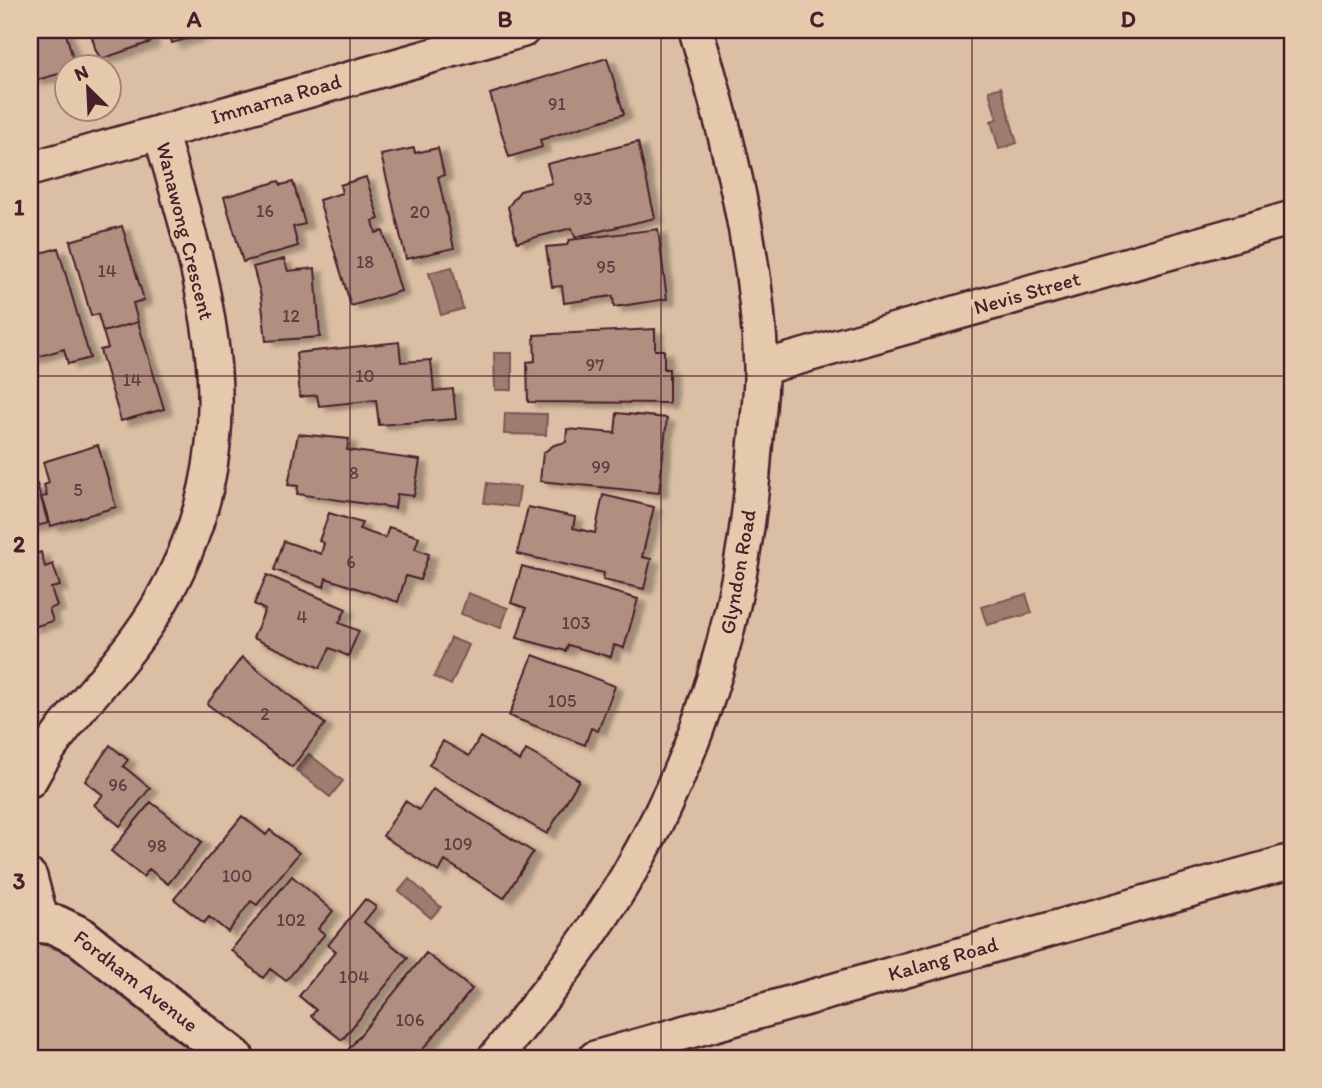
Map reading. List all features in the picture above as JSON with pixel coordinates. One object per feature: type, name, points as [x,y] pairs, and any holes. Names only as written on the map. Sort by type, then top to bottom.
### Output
[{"type":"street","name":"Immarna Road","points":[[30,169],[523,30]]},
{"type":"street","name":"Glyndon Road","points":[[495,1058],[564,970],[628,875],[662,813],[697,735],[738,593],[754,477],[761,368],[748,246],[725,137],[696,30]]},
{"type":"street","name":"Wanawong Crescent","points":[[30,780],[59,734],[159,605],[192,533],[212,456],[216,386],[208,308],[160,132]]},
{"type":"street","name":"Nevis Street","points":[[761,368],[1292,218]]},
{"type":"street","name":"Kalang Road","points":[[595,1058],[1292,861]]},
{"type":"street","points":[[30,877],[36,922]]},
{"type":"street","name":"Fordham Avenue","points":[[36,922],[70,930],[81,937],[234,1058]]},
{"type":"shaded area","points":[[1001,87],[1017,143],[999,149],[991,121],[997,119],[989,91]]},
{"type":"shaded area","points":[[452,267],[463,309],[441,315],[429,273]]},
{"type":"shaded area","points":[[494,353],[512,353],[512,390],[495,390]]},
{"type":"shaded area","points":[[505,413],[547,414],[546,435],[504,434]]},
{"type":"shaded area","points":[[487,483],[520,487],[517,507],[484,503]]},
{"type":"shaded area","points":[[468,593],[508,608],[501,628],[461,614]]},
{"type":"shaded area","points":[[1026,594],[1032,613],[987,625],[981,607]]},
{"type":"shaded area","points":[[451,638],[469,645],[451,685],[434,677]]},
{"type":"shaded area","points":[[309,754],[343,781],[330,797],[296,770]]},
{"type":"shaded area","points":[[409,879],[441,907],[431,918],[399,891]]},
{"type":"shaded area","points":[[30,944],[41,944],[73,955],[205,1058],[30,1058]]},
{"type":"building","points":[[30,30],[65,30],[71,52],[52,52],[52,76],[33,81]]},
{"type":"building","points":[[90,30],[148,30],[151,42],[122,52],[96,51]]},
{"type":"building","points":[[169,30],[218,30],[172,43]]},
{"type":"building","points":[[607,58],[624,114],[540,140],[542,147],[509,157],[490,94]]},
{"type":"building","points":[[638,142],[655,218],[575,237],[572,228],[517,242],[508,207],[520,191],[552,183],[547,164]]},
{"type":"building","points":[[414,148],[415,153],[438,148],[444,175],[438,177],[454,248],[406,259],[381,155]]},
{"type":"building","points":[[366,177],[379,219],[373,221],[376,233],[383,231],[401,291],[351,306],[319,200],[342,193],[340,185]]},
{"type":"building","points":[[279,181],[281,185],[293,182],[305,224],[293,227],[298,246],[243,262],[224,197]]},
{"type":"building","points":[[122,226],[144,300],[133,303],[138,322],[103,332],[98,314],[91,316],[70,241]]},
{"type":"building","points":[[658,229],[667,299],[614,307],[613,296],[564,303],[562,286],[552,287],[546,247],[567,245],[569,240]]},
{"type":"building","points":[[58,248],[90,358],[68,364],[64,349],[30,359],[30,256]]},
{"type":"building","points":[[284,259],[288,271],[315,268],[320,337],[266,341],[261,296],[253,267]]},
{"type":"building","points":[[138,322],[164,409],[121,421],[100,350],[108,348],[103,332]]},
{"type":"building","points":[[655,329],[655,350],[664,350],[664,369],[669,369],[669,403],[528,402],[527,362],[535,361],[534,335]]},
{"type":"building","points":[[399,342],[401,362],[431,360],[434,391],[453,389],[456,419],[379,425],[376,400],[319,406],[317,395],[300,397],[296,353]]},
{"type":"building","points":[[617,413],[667,418],[659,493],[540,481],[543,453],[554,445],[566,442],[567,429],[615,433]]},
{"type":"building","points":[[298,434],[349,439],[347,450],[420,460],[414,496],[397,494],[395,508],[297,494],[298,486],[288,485]]},
{"type":"building","points":[[98,445],[116,507],[51,526],[41,497],[47,496],[44,485],[49,483],[43,462]]},
{"type":"building","points":[[37,484],[48,523],[30,528],[30,486]]},
{"type":"building","points":[[603,495],[654,507],[642,557],[651,559],[644,589],[603,580],[604,573],[517,554],[528,507],[575,517],[573,528],[595,533]]},
{"type":"building","points":[[329,513],[362,523],[359,529],[385,538],[389,527],[419,537],[415,549],[429,554],[420,580],[406,576],[398,602],[326,578],[324,587],[274,570],[284,541],[321,554],[324,543],[319,541]]},
{"type":"building","points":[[41,552],[45,567],[53,564],[60,586],[51,588],[57,606],[49,609],[53,621],[30,628],[30,556]]},
{"type":"building","points":[[522,566],[638,599],[624,648],[614,645],[611,657],[568,645],[566,651],[517,638],[526,608],[511,603]]},
{"type":"building","points":[[267,575],[346,609],[339,623],[359,631],[348,656],[330,648],[320,668],[253,638],[265,610],[254,604]]},
{"type":"building","points":[[533,655],[615,686],[598,731],[591,728],[585,745],[509,716]]},
{"type":"building","points":[[242,657],[325,724],[292,767],[207,704]]},
{"type":"building","points":[[480,737],[520,761],[526,750],[579,780],[547,834],[429,765],[443,741],[469,756]]},
{"type":"building","points":[[110,745],[128,760],[123,766],[150,788],[120,826],[94,805],[103,795],[85,781]]},
{"type":"building","points":[[433,789],[533,852],[504,898],[445,861],[439,872],[383,836],[405,801],[419,810]]},
{"type":"building","points":[[151,802],[202,842],[168,884],[149,869],[143,877],[111,851]]},
{"type":"building","points":[[242,816],[266,835],[270,830],[299,853],[257,905],[251,901],[228,932],[209,917],[204,923],[174,899]]},
{"type":"building","points":[[292,876],[333,911],[318,929],[325,934],[286,981],[270,969],[263,978],[231,950]]},
{"type":"building","points":[[365,899],[376,907],[364,922],[408,958],[342,1040],[311,1016],[316,1010],[299,996],[336,951],[328,945]]},
{"type":"building","points":[[426,953],[472,989],[416,1058],[359,1058],[348,1050]]}]
